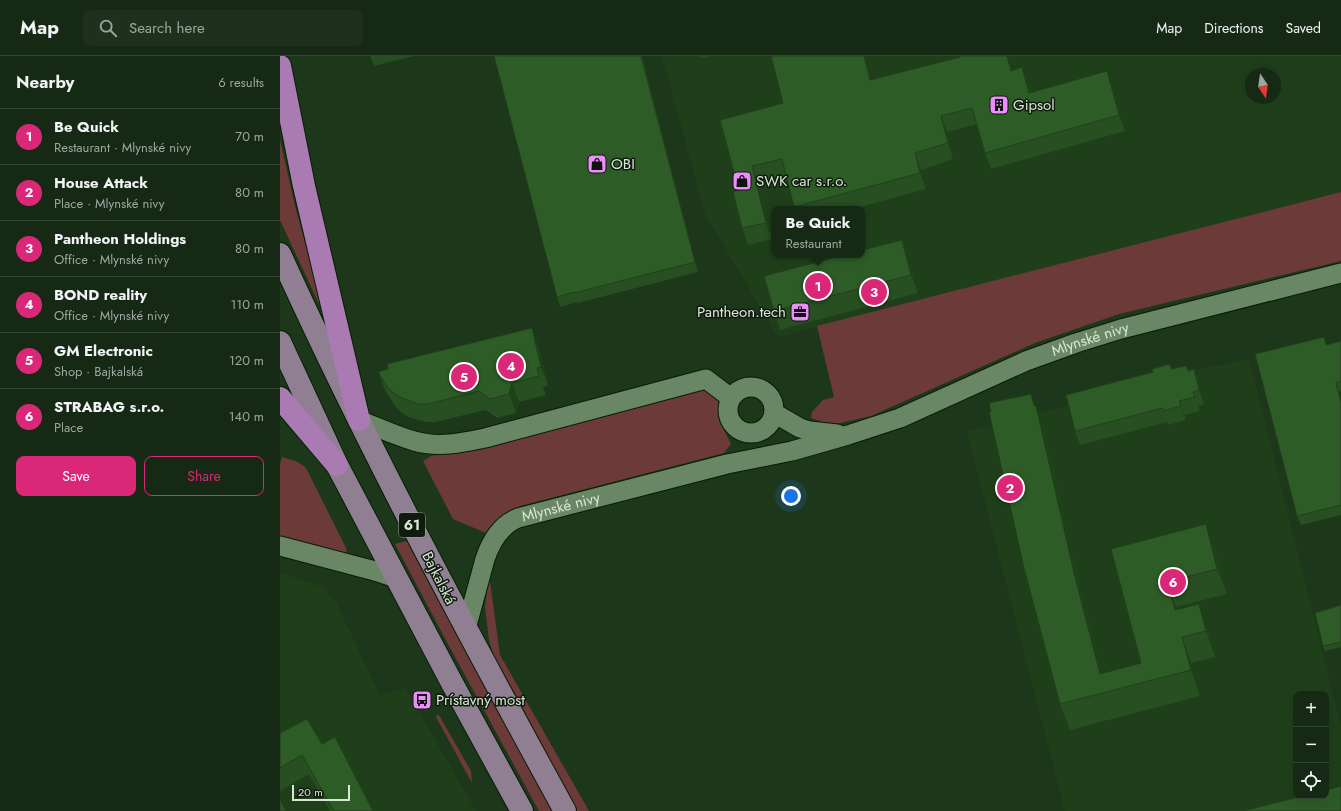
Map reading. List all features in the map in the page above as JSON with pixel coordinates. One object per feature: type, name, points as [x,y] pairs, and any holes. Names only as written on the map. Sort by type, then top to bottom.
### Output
[{"type":"highway","points":[[286,93],[288,56]]},
{"type":"highway","points":[[280,66],[304,186],[359,420]]},
{"type":"highway","name":"61","points":[[280,398],[337,465]]},
{"type":"main road","name":"Bajkalská","points":[[280,254],[359,420],[466,629],[565,811]]},
{"type":"main road","points":[[280,342],[337,465]]},
{"type":"main road","name":"61","points":[[337,465],[452,683],[522,811]]},
{"type":"street","name":"Mlynské nivy","points":[[466,629],[488,549],[498,533],[513,520],[727,464],[792,451],[848,435],[900,418],[1026,361],[1076,343],[1120,329],[1341,273]]},
{"type":"street","points":[[359,420],[414,441],[429,444],[453,444],[485,438],[706,379],[731,398]]},
{"type":"street","name":"Mlynské nivy","points":[[763,425],[774,405],[771,398],[765,392],[754,387],[745,388],[737,392],[731,398],[728,407],[730,421],[739,431],[763,425],[800,428],[810,431],[848,435]]},
{"type":"street","points":[[727,464],[763,425]]},
{"type":"street","name":"Mlynské nivy","points":[[763,425],[774,442],[792,451]]},
{"type":"street","points":[[280,546],[396,578]]},
{"type":"shaded area","points":[[662,56],[1341,56],[1341,192],[778,337],[705,214]]},
{"type":"shaded area","points":[[280,140],[295,206],[326,319],[280,220]]},
{"type":"shaded area","points":[[1341,192],[1341,261],[1119,314],[1035,343],[871,416],[831,425],[811,418],[812,412],[823,400],[834,397],[817,326]]},
{"type":"shaded area","points":[[1249,359],[1341,725],[1341,811],[1065,811],[967,432],[1059,408],[1178,374]]},
{"type":"shaded area","points":[[706,388],[718,401],[721,424],[731,444],[724,453],[520,506],[504,516],[486,533],[453,519],[423,461],[431,456],[461,451]]},
{"type":"shaded area","points":[[282,457],[298,462],[306,468],[346,548],[347,554],[280,538],[280,464]]},
{"type":"shaded area","points":[[407,541],[552,811],[539,811],[448,644],[395,544]]},
{"type":"shaded area","points":[[280,573],[323,587],[336,602],[380,696],[405,687],[476,811],[280,811]]},
{"type":"shaded area","points":[[489,574],[500,655],[589,811],[577,811],[497,667],[489,640],[485,607]]},
{"type":"shaded area","points":[[439,715],[471,771],[472,783],[436,717]]},
{"type":"building","name":"OBI","points":[[494,56],[641,56],[695,262],[557,297]]},
{"type":"building","points":[[771,56],[864,56],[870,80],[960,57],[959,56],[1007,56],[1011,71],[1022,67],[1029,93],[1107,71],[1119,115],[985,153],[972,108],[941,116],[948,143],[915,153],[920,173],[798,206],[794,206],[782,159],[752,166],[766,223],[742,228],[733,192],[739,190],[720,120],[783,103]]},
{"type":"building","points":[[902,240],[911,275],[774,311],[764,276],[833,258],[865,258],[865,249]]},
{"type":"building","points":[[532,328],[541,367],[537,368],[539,376],[512,383],[509,394],[490,399],[479,391],[428,404],[418,404],[395,394],[388,388],[378,372],[388,369],[387,364]]},
{"type":"building","points":[[1324,337],[1326,345],[1341,341],[1341,381],[1336,383],[1341,403],[1341,505],[1297,516],[1255,354]]},
{"type":"building","points":[[1170,364],[1171,369],[1186,366],[1188,371],[1194,369],[1199,390],[1193,392],[1195,397],[1179,401],[1181,406],[1163,411],[1163,408],[1075,431],[1066,395],[1153,372],[1152,369]]},
{"type":"building","points":[[1031,394],[1034,406],[1036,406],[1074,573],[1100,674],[1141,663],[1111,549],[1206,524],[1217,569],[1167,582],[1175,610],[1199,604],[1206,631],[1182,637],[1191,670],[1060,704],[1024,568],[989,412],[991,412],[989,403]]},
{"type":"building","points":[[1341,605],[1341,642],[1323,646],[1315,613]]},
{"type":"building","points":[[307,719],[322,744],[335,737],[373,811],[334,811],[302,755],[280,768],[280,733]]},
{"type":"building","points":[[1341,786],[1341,811],[1243,811],[1293,798],[1329,799],[1329,789]]},
{"type":"building","points":[[280,799],[286,811],[280,811]]},
{"type":"place","name":"Gipsol","points":[[999,105]]},
{"type":"place","name":"OBI","points":[[597,164]]},
{"type":"place","name":"SWK car s.r.o.","points":[[742,181]]},
{"type":"place","name":"Be Quick","points":[[818,286]]},
{"type":"place","name":"Pantheon Holdings","points":[[874,292]]},
{"type":"place","name":"Pantheon.tech","points":[[800,312]]},
{"type":"place","name":"BOND reality","points":[[511,366]]},
{"type":"place","name":"GM Electronic","points":[[464,377]]},
{"type":"place","name":"House Attack","points":[[1010,488]]},
{"type":"place","name":"STRABAG s.r.o.","points":[[1173,582]]},
{"type":"place","name":"Prístavný most","points":[[422,700]]}]
